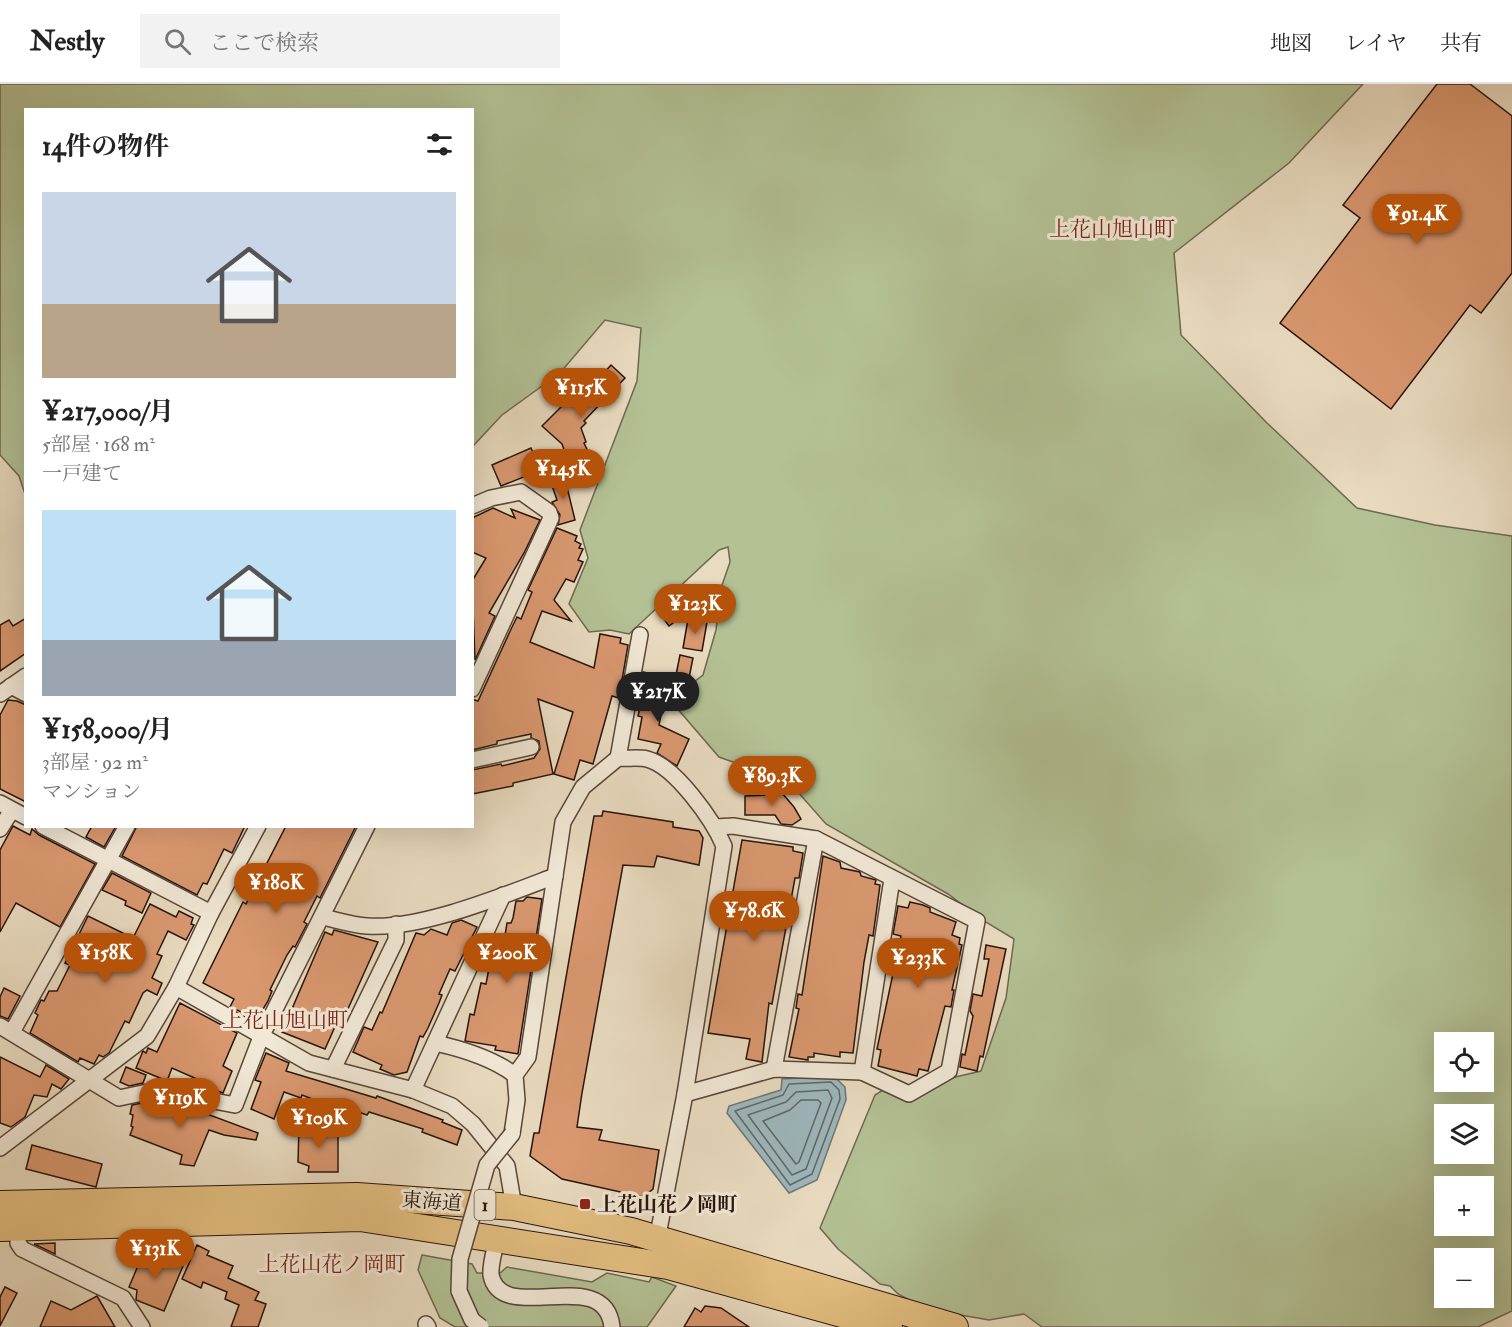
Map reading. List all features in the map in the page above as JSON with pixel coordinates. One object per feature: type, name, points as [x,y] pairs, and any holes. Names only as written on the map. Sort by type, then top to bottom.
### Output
[{"type":"highway","name":"東海道","points":[[0,1204],[357,1196],[514,1207],[630,1231],[955,1327]]},
{"type":"highway","name":"東海道","points":[[9,1228],[360,1218],[668,1266],[889,1327]]},
{"type":"street","points":[[474,505],[491,498],[520,492],[549,512],[551,518],[474,685]]},
{"type":"street","points":[[481,1327],[472,1320],[459,1291],[459,1267],[487,1166],[512,1134],[517,1100],[515,1075],[528,1058],[563,822],[583,787],[618,758],[640,634]]},
{"type":"street","points":[[6,690],[24,677]]},
{"type":"street","points":[[6,690],[24,694]]},
{"type":"street","points":[[474,760],[531,747]]},
{"type":"street","points":[[618,758],[648,759],[673,775],[716,827],[724,846],[685,1094],[657,1240]]},
{"type":"street","points":[[0,829],[12,810]]},
{"type":"street","points":[[685,1094],[774,1069],[861,1072],[909,1094],[949,1071],[977,921],[816,839],[733,826],[716,827]]},
{"type":"street","points":[[47,828],[211,913]]},
{"type":"street","points":[[126,828],[6,1029],[91,1078],[119,1098],[157,1090],[235,1105],[261,1037],[366,828]]},
{"type":"street","points":[[0,1148],[147,1036],[176,987],[211,913],[257,828]]},
{"type":"street","points":[[774,1069],[816,839]]},
{"type":"street","points":[[322,917],[368,927],[396,924],[503,895],[555,876]]},
{"type":"street","points":[[861,1072],[892,879]]},
{"type":"street","points":[[413,1090],[503,895]]},
{"type":"street","points":[[333,1069],[396,940],[396,924]]},
{"type":"street","points":[[176,987],[309,1063],[413,1090],[452,1107],[473,1124],[507,1166],[514,1207]]},
{"type":"street","points":[[435,1043],[460,1048],[503,1066],[515,1075]]},
{"type":"street","points":[[9,1228],[22,1249],[123,1298],[142,1327]]},
{"type":"street","points":[[497,1239],[490,1273],[495,1290],[506,1299],[517,1305],[535,1306],[570,1300],[591,1301],[605,1309],[612,1327]]},
{"type":"green space","points":[[0,84],[1363,84],[1289,163],[1174,253],[1181,335],[1266,422],[1357,508],[1435,525],[1512,536],[1512,1311],[1478,1327],[1042,1327],[1024,1314],[989,1320],[926,1309],[898,1294],[890,1286],[880,1284],[838,1249],[820,1228],[875,1095],[883,1090],[909,1101],[947,1079],[981,1071],[1006,998],[1014,939],[984,921],[948,894],[826,824],[789,782],[719,757],[670,700],[703,675],[716,630],[720,591],[730,562],[728,547],[719,550],[629,634],[610,630],[589,632],[569,604],[588,558],[580,530],[637,381],[641,328],[605,320],[560,373],[502,415],[474,445],[474,108],[24,108],[24,491],[19,476],[0,455]]},
{"type":"green space","points":[[422,1255],[472,1264],[477,1273],[500,1273],[507,1267],[592,1282],[607,1273],[649,1282],[652,1277],[676,1286],[647,1327],[455,1327],[440,1318],[418,1270]]},
{"type":"water","points":[[834,1076],[845,1087],[846,1100],[817,1180],[789,1193],[727,1113],[729,1106],[781,1090],[782,1079]]},
{"type":"building","points":[[1437,84],[1470,84],[1512,116],[1512,273],[1481,313],[1470,305],[1391,409],[1280,323],[1360,218],[1343,205]]},
{"type":"building","points":[[611,365],[625,378],[584,421],[586,423],[581,428],[586,442],[584,443],[593,462],[572,473],[562,444],[542,426],[566,402],[569,405],[584,391],[586,393]]},
{"type":"building","points":[[531,448],[541,470],[501,486],[492,465]]},
{"type":"building","points":[[564,475],[575,520],[558,525],[560,515],[552,502],[557,500],[550,480]]},
{"type":"building","points":[[493,508],[515,518],[511,509],[540,520],[524,553],[489,613],[495,616],[475,660],[474,578],[486,558],[474,553],[474,517]]},
{"type":"building","points":[[557,528],[577,536],[575,541],[581,544],[579,548],[583,549],[578,560],[583,562],[574,582],[566,579],[554,600],[571,621],[542,611],[530,642],[594,668],[600,634],[621,638],[620,643],[628,645],[619,698],[612,696],[593,764],[580,760],[574,780],[554,774],[573,712],[538,699],[553,774],[513,783],[513,786],[474,794],[474,770],[534,758],[540,749],[539,741],[531,738],[531,734],[497,741],[497,744],[474,750],[474,700],[478,701],[517,617],[521,619],[532,592],[528,590]]},
{"type":"building","points":[[691,591],[700,603],[669,626],[660,614]]},
{"type":"building","points":[[24,619],[24,654],[0,671],[0,625],[9,620],[13,626]]},
{"type":"building","points":[[688,619],[707,622],[702,651],[683,648]]},
{"type":"building","points":[[680,655],[693,658],[689,678],[676,675]]},
{"type":"building","points":[[643,672],[658,675],[653,703],[663,706],[659,725],[689,739],[677,766],[657,753],[661,744],[638,739],[642,717],[638,716],[641,704],[638,703]]},
{"type":"building","points":[[8,700],[24,704],[24,801],[0,789],[0,715]]},
{"type":"building","points":[[770,779],[794,807],[801,819],[792,825],[781,824],[775,815],[745,815],[745,796],[772,795]]},
{"type":"building","points":[[603,811],[673,822],[673,827],[699,831],[703,838],[699,865],[657,856],[654,867],[623,865],[582,1093],[577,1127],[602,1130],[599,1140],[659,1150],[653,1189],[643,1197],[562,1179],[530,1156],[534,1133],[539,1133],[594,816],[602,816]]},
{"type":"building","points":[[13,826],[30,835],[32,829],[39,835],[95,864],[60,927],[16,903],[0,932],[0,850]]},
{"type":"building","points":[[91,828],[115,828],[104,847],[86,837]]},
{"type":"building","points":[[136,828],[244,828],[232,853],[224,849],[207,884],[203,883],[197,895],[122,856]]},
{"type":"building","points":[[285,828],[355,828],[320,898],[317,896],[304,922],[307,924],[295,947],[293,946],[287,955],[270,990],[272,991],[268,1001],[257,1019],[230,1007],[234,999],[203,983],[243,902],[246,904]]},
{"type":"building","points":[[742,840],[793,847],[793,851],[803,853],[799,878],[795,878],[772,1004],[769,1003],[762,1062],[746,1059],[750,1039],[708,1033]]},
{"type":"building","points":[[823,856],[840,862],[841,868],[860,872],[861,876],[876,880],[875,884],[880,885],[873,936],[869,935],[864,962],[853,1053],[840,1052],[840,1057],[814,1053],[814,1057],[808,1057],[808,1060],[789,1057],[799,1009],[796,1008],[798,994],[802,995]]},
{"type":"building","points":[[112,873],[151,893],[142,913],[125,905],[126,901],[102,890]]},
{"type":"building","points":[[527,897],[542,899],[518,1054],[495,1050],[496,1046],[465,1041],[470,1014],[474,1015],[481,983],[486,984],[492,952],[502,954],[507,923],[511,923],[516,901],[523,901]]},
{"type":"building","points":[[910,902],[930,908],[930,912],[956,922],[952,935],[960,938],[959,944],[962,945],[952,990],[954,990],[951,1007],[945,1006],[928,1071],[919,1069],[917,1076],[878,1066],[881,1050],[877,1049],[901,936],[893,934],[898,906],[908,908]]},
{"type":"building","points":[[150,904],[176,917],[179,911],[193,918],[191,924],[194,925],[186,940],[168,931],[157,954],[162,956],[152,978],[162,983],[157,995],[147,990],[143,993],[129,1023],[125,1021],[109,1053],[103,1057],[99,1055],[94,1064],[80,1058],[78,1062],[30,1033],[38,1015],[35,1013],[41,1000],[44,1001],[49,991],[57,991],[70,965],[65,963],[88,916],[133,938]]},
{"type":"building","points":[[461,920],[477,927],[455,971],[450,969],[439,994],[442,995],[439,1003],[423,1037],[420,1036],[407,1072],[394,1075],[380,1069],[382,1065],[353,1052],[364,1027],[372,1030],[380,1012],[382,1013],[416,933],[424,935],[431,929],[447,935],[452,923]]},
{"type":"building","points":[[334,930],[378,942],[347,1011],[343,1009],[325,1049],[282,1032],[325,932],[332,935]]},
{"type":"building","points":[[986,945],[1006,949],[983,1057],[980,1056],[977,1071],[960,1067],[962,1054],[965,1055],[973,1016],[970,1011],[973,994],[982,996],[989,959],[984,959]]},
{"type":"building","points":[[4,988],[20,996],[8,1019],[0,1016],[0,997]]},
{"type":"building","points":[[180,1003],[237,1033],[223,1066],[232,1071],[223,1093],[198,1084],[199,1080],[172,1068],[167,1081],[136,1068],[143,1051],[146,1053],[148,1048],[157,1052]]},
{"type":"building","points":[[266,1053],[289,1063],[286,1071],[376,1098],[377,1096],[443,1120],[442,1122],[462,1130],[457,1145],[422,1132],[423,1129],[369,1112],[367,1115],[347,1108],[338,1109],[302,1095],[301,1098],[284,1092],[274,1119],[251,1109],[261,1082],[255,1080]]},
{"type":"building","points":[[0,1057],[40,1077],[46,1065],[69,1079],[61,1089],[52,1084],[47,1097],[34,1095],[25,1117],[11,1127],[0,1123]]},
{"type":"building","points":[[126,1067],[146,1075],[143,1083],[129,1086],[120,1082]]},
{"type":"building","points":[[147,1102],[164,1106],[166,1102],[191,1108],[258,1133],[256,1140],[209,1130],[194,1166],[180,1164],[182,1155],[130,1135],[133,1127],[131,1126],[133,1115],[130,1114],[132,1105]]},
{"type":"building","points":[[299,1127],[338,1127],[338,1172],[308,1172],[309,1166],[298,1162]]},
{"type":"building","points":[[32,1145],[102,1164],[96,1187],[26,1169]]},
{"type":"building","points":[[55,1243],[55,1254],[34,1244]]},
{"type":"building","points":[[197,1245],[209,1251],[207,1255],[233,1266],[228,1278],[259,1292],[255,1300],[266,1304],[258,1327],[231,1327],[239,1305],[225,1299],[227,1292],[203,1282],[201,1288],[182,1279]]},
{"type":"building","points":[[145,1249],[183,1266],[164,1311],[136,1300],[137,1290],[129,1287]]},
{"type":"building","points":[[5,1287],[17,1293],[0,1326],[0,1297]]},
{"type":"building","points":[[97,1296],[115,1327],[40,1327],[51,1301],[71,1310]]},
{"type":"building","points":[[705,1306],[721,1308],[749,1327],[684,1327],[695,1308],[701,1312]]},
{"type":"place","name":"上花山花ノ岡町","points":[[585,1204]]},
{"type":"district","name":"上花山旭山町","points":[[1112,229]]},
{"type":"district","name":"上花山旭山町","points":[[285,1020]]},
{"type":"district","name":"上花山花ノ岡町","points":[[332,1264]]}]
